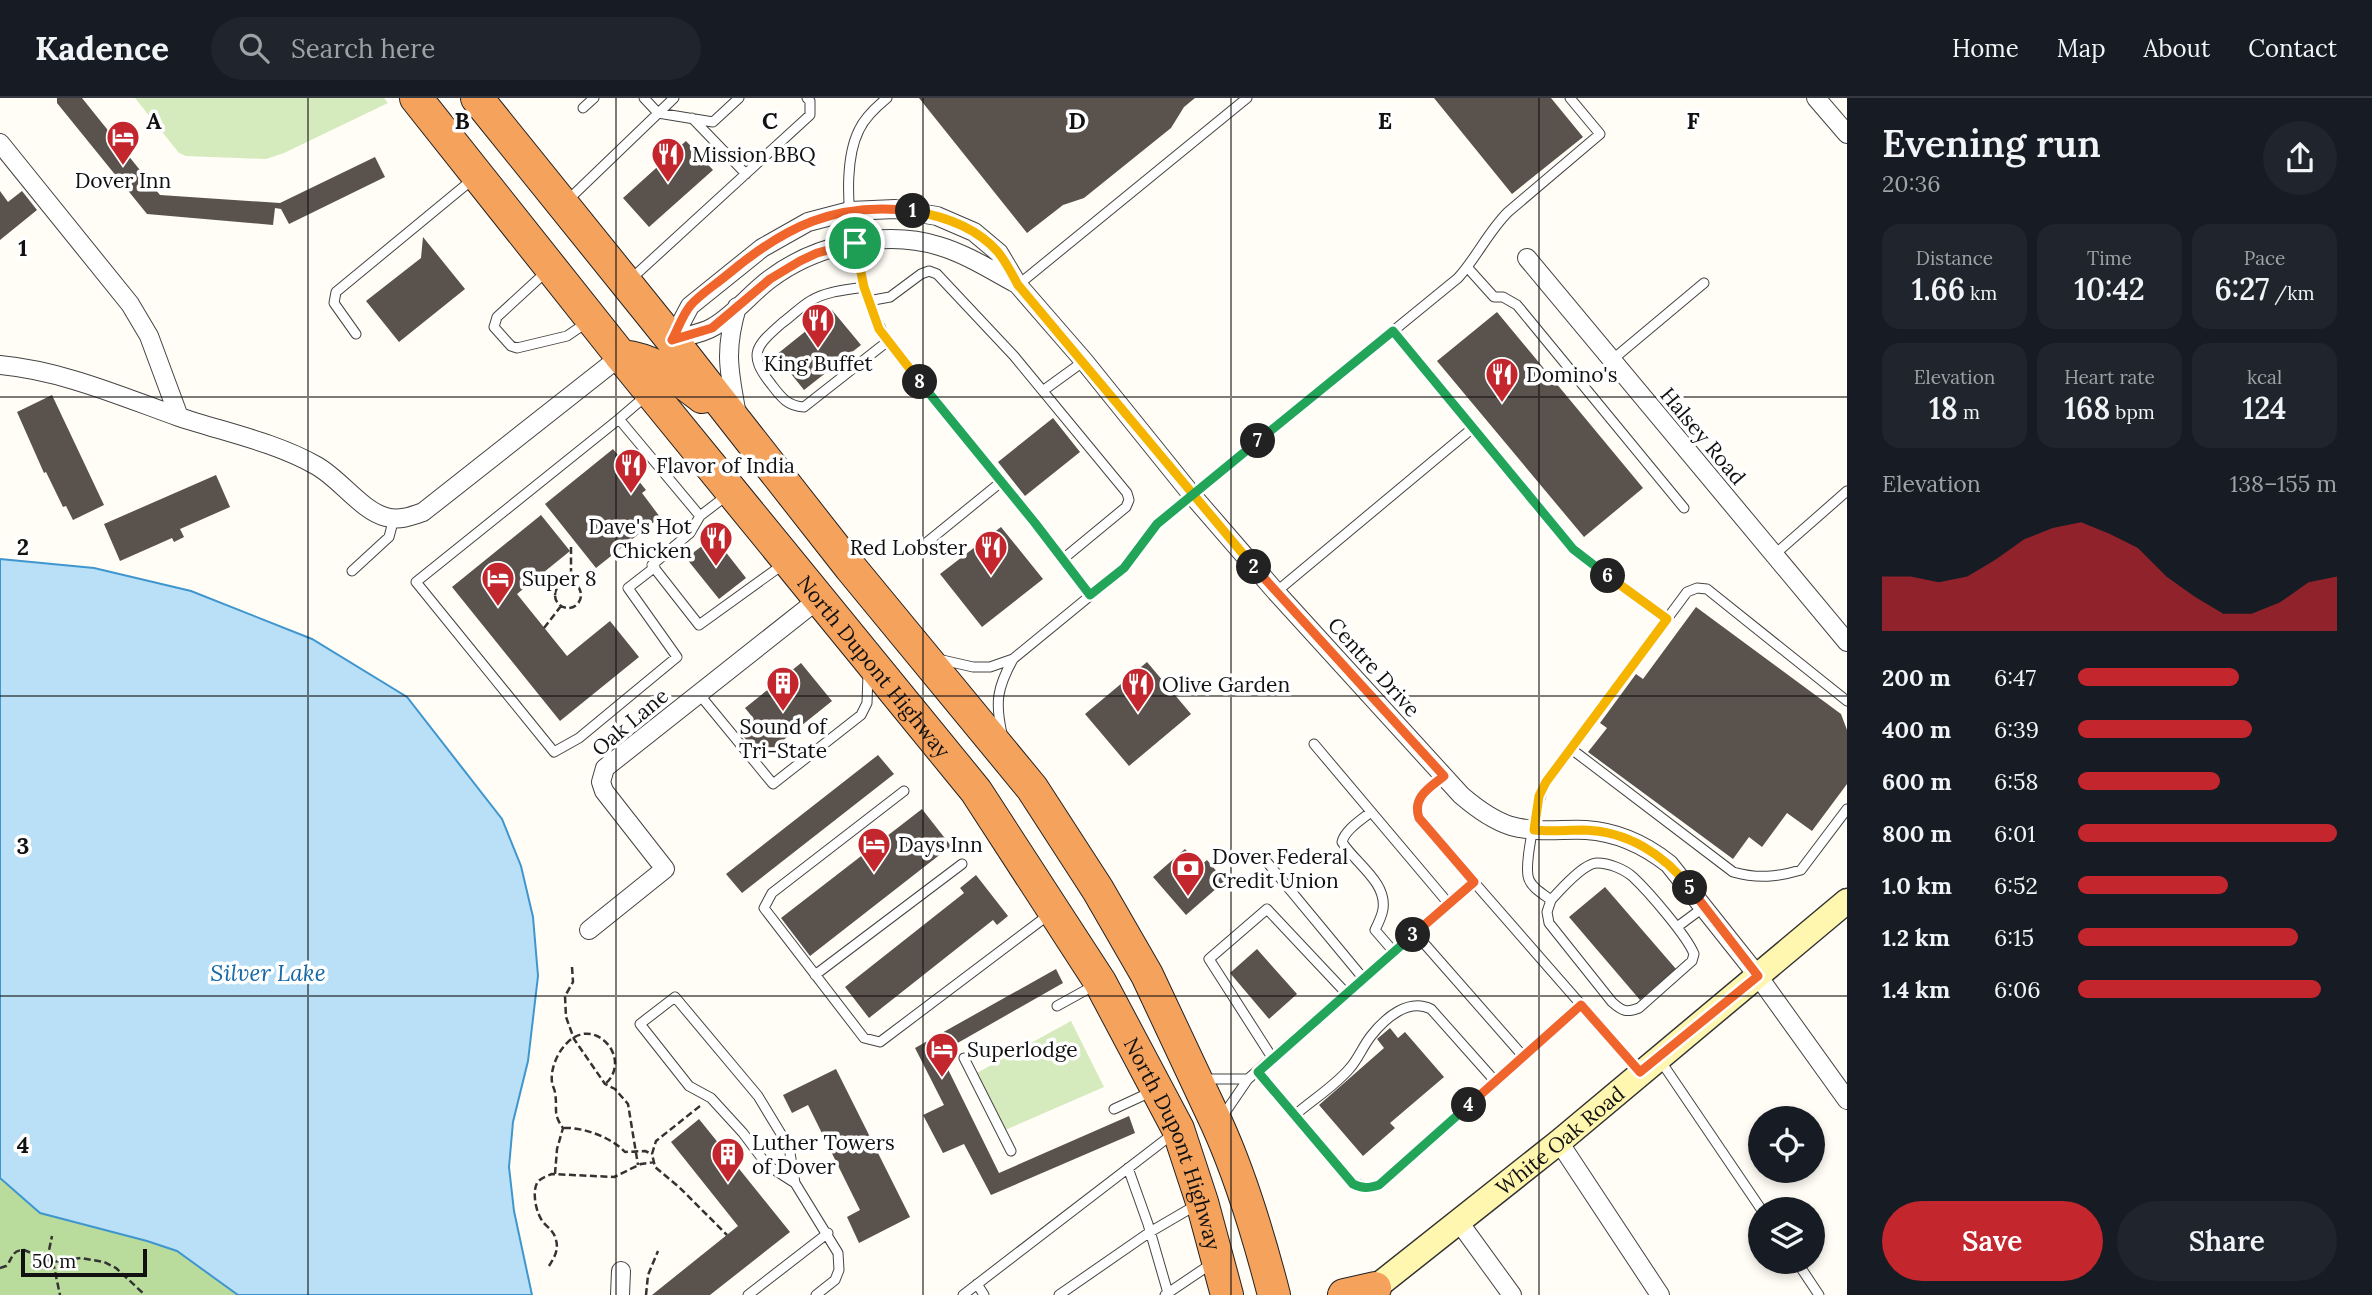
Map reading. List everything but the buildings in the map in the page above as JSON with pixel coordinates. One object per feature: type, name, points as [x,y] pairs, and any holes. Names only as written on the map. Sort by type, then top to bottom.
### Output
[{"type":"highway","name":"North Dupont Highway","points":[[416,98],[621,356],[976,791],[1101,982],[1178,1129],[1219,1259],[1227,1295]]},
{"type":"highway","name":"North Dupont Highway","points":[[477,98],[850,567],[1032,788],[1098,890],[1147,975],[1228,1148],[1272,1287]]},
{"type":"highway","points":[[589,316],[635,338],[672,340]]},
{"type":"highway","points":[[621,356],[638,358],[660,366],[739,426]]},
{"type":"highway","points":[[820,598],[847,607],[927,698],[941,697],[952,690]]},
{"type":"highway","points":[[1219,1259],[1239,1295]]},
{"type":"highway","points":[[1272,1287],[1297,1295]]},
{"type":"highway","points":[[1344,1295],[1373,1293]]},
{"type":"street","points":[[1816,98],[1847,134]]},
{"type":"street","points":[[0,143],[131,304],[149,335],[179,417]]},
{"type":"street","name":"Centre Drive","points":[[672,340],[690,306],[762,248],[808,222],[849,211],[895,209],[927,214],[956,223],[987,241],[999,253],[1018,285],[1084,361],[1192,495],[1276,592],[1469,802],[1490,817],[1510,826],[1534,830],[1584,830],[1630,840],[1651,850],[1669,864],[1758,976],[1847,1099]]},
{"type":"street","name":"Centre Drive","points":[[672,340],[712,328],[770,279],[800,261],[817,253],[855,243],[898,239],[939,246],[967,257],[1018,285]]},
{"type":"street","name":"Halsey Road","points":[[1527,258],[1847,642]]},
{"type":"street","points":[[737,307],[729,335],[728,354],[739,426]]},
{"type":"street","points":[[0,365],[50,372],[282,451],[317,466],[375,513],[394,518],[423,512],[621,356]]},
{"type":"street","name":"Oak Lane","points":[[589,930],[665,869],[604,791],[602,774],[605,768],[820,598]]},
{"type":"street","name":"White Oak Road","points":[[1373,1293],[1559,1142],[1847,901]]},
{"type":"street","points":[[1559,1142],[1660,1295]]},
{"type":"street","points":[[1459,1222],[1511,1295]]},
{"type":"street","points":[[620,1295],[621,1271]]},
{"type":"lane","points":[[583,108],[594,98]]},
{"type":"lane","points":[[645,98],[658,113],[713,122],[740,98]]},
{"type":"lane","points":[[563,205],[674,98]]},
{"type":"lane","points":[[626,283],[810,115],[810,101],[807,98]]},
{"type":"lane","points":[[887,98],[859,130],[847,184],[849,211],[864,287],[879,329],[1090,595]]},
{"type":"lane","points":[[1018,285],[1247,98]]},
{"type":"lane","points":[[1006,757],[998,715],[998,698],[1001,680],[1013,659],[1124,568],[1157,524],[1468,267],[1486,238],[1508,212],[1600,134],[1570,98]]},
{"type":"lane","points":[[692,118],[746,174]]},
{"type":"lane","points":[[356,334],[334,303],[336,292],[478,175]]},
{"type":"lane","points":[[1468,267],[1494,297],[1503,297],[1517,305],[1684,508]]},
{"type":"lane","points":[[551,268],[497,317],[494,327],[511,346],[517,348],[567,336],[589,316]]},
{"type":"lane","points":[[868,301],[890,297],[921,274],[929,271],[937,274],[1044,390],[1127,493],[1129,500],[1126,508],[1063,559]]},
{"type":"lane","points":[[1611,361],[1704,283]]},
{"type":"lane","points":[[864,287],[825,295],[802,307],[763,340],[757,359],[758,368],[785,402],[794,407],[804,407],[888,341]]},
{"type":"lane","points":[[1393,331],[1573,549],[1667,619]]},
{"type":"lane","points":[[1044,390],[1084,361]]},
{"type":"lane","points":[[651,391],[416,582],[554,752],[579,738],[677,657],[628,588],[654,567]]},
{"type":"lane","points":[[619,419],[700,516]]},
{"type":"lane","points":[[1276,592],[1474,427]]},
{"type":"lane","points":[[926,543],[1001,482]]},
{"type":"lane","points":[[733,491],[700,516],[690,533],[652,565],[699,625],[789,560]]},
{"type":"lane","points":[[1774,555],[1847,491]]},
{"type":"lane","points":[[352,571],[389,537],[394,518]]},
{"type":"lane","points":[[1551,900],[1534,887],[1528,876],[1539,796],[1570,748],[1687,592],[1697,588],[1707,589],[1847,701]]},
{"type":"lane","points":[[923,654],[973,667],[990,667],[1013,659]]},
{"type":"lane","points":[[699,694],[773,784],[861,715],[869,690],[866,655]]},
{"type":"lane","points":[[1314,744],[1449,904]]},
{"type":"lane","points":[[1570,748],[1733,872],[1744,875],[1768,878],[1801,870],[1847,808]]},
{"type":"lane","points":[[1444,776],[1417,801],[1419,818],[1581,1005],[1649,1065],[1752,1197]]},
{"type":"lane","points":[[904,791],[772,893],[765,908],[864,1038],[880,1042],[1055,910]]},
{"type":"lane","points":[[1371,812],[1350,830],[1342,842],[1374,880],[1383,898],[1383,910],[1375,930],[1394,952]]},
{"type":"lane","points":[[1267,862],[1363,978]]},
{"type":"lane","points":[[1597,863],[1614,866],[1632,876],[1677,928],[1691,947],[1694,954],[1692,961],[1639,1008],[1623,1011],[1612,1002],[1549,923],[1547,912],[1551,900],[1588,865],[1597,863]]},
{"type":"lane","points":[[816,975],[962,864]]},
{"type":"lane","points":[[1217,1124],[1248,1079],[1474,882]]},
{"type":"lane","points":[[1677,928],[1704,906]]},
{"type":"lane","points":[[1273,1059],[1209,959],[1267,909],[1346,993]]},
{"type":"lane","points":[[1415,933],[1523,1056]]},
{"type":"lane","points":[[1057,1006],[1101,982]]},
{"type":"lane","points":[[795,1183],[789,1147],[758,1096],[675,997],[640,1024],[689,1086],[711,1098],[743,1133],[767,1165],[795,1183],[828,1233],[838,1253],[839,1270],[835,1280],[816,1295]]},
{"type":"lane","points":[[1295,1115],[1349,1069],[1372,1035],[1402,1008],[1412,1005],[1423,1005],[1431,1009],[1496,1081]]},
{"type":"lane","points":[[1258,1072],[1353,1184],[1369,1188],[1379,1185],[1581,1005]]},
{"type":"lane","points":[[964,1058],[1011,1151]]},
{"type":"lane","points":[[1196,1079],[1248,1079]]},
{"type":"lane","points":[[1114,1109],[1158,1089]]},
{"type":"lane","points":[[963,1295],[1178,1129]]},
{"type":"lane","points":[[1128,1168],[1150,1232],[1166,1294],[1219,1259]]},
{"type":"lane","points":[[1059,1295],[1150,1232],[1202,1202]]},
{"type":"lane","points":[[748,1295],[828,1233]]},
{"type":"lane","points":[[1805,1274],[1819,1295]]},
{"type":"lane","points":[[977,1284],[984,1295]]},
{"type":"path","points":[[571,547],[571,582]]},
{"type":"path","points":[[563,582],[571,582],[580,588],[580,602],[573,608],[561,606],[555,598],[556,589],[563,582]]},
{"type":"path","points":[[544,628],[561,606]]},
{"type":"path","points":[[572,967],[573,982],[565,996],[566,1017],[574,1039],[605,1084],[615,1089],[628,1104],[638,1165]]},
{"type":"path","points":[[564,1128],[555,1116],[555,1092],[551,1082],[559,1051],[574,1039],[588,1034],[598,1036],[614,1057],[616,1066],[613,1077],[605,1084]]},
{"type":"path","points":[[705,1102],[656,1141],[652,1154],[655,1167],[679,1186],[727,1235]]},
{"type":"path","points":[[564,1128],[573,1127],[589,1132],[618,1144],[625,1152],[652,1154]]},
{"type":"path","points":[[555,1174],[557,1149],[564,1128]]},
{"type":"path","points":[[549,1266],[556,1253],[557,1242],[554,1233],[538,1214],[537,1183],[543,1177],[555,1174],[614,1177],[638,1165],[654,1162]]},
{"type":"path","points":[[47,1260],[51,1236]]},
{"type":"path","points":[[0,1268],[6,1266],[12,1254],[19,1250],[53,1262],[81,1258],[104,1262],[116,1268],[143,1295]]},
{"type":"path","points":[[646,1295],[648,1275],[657,1251]]},
{"type":"path","points":[[53,1262],[60,1295]]},
{"type":"green space","points":[[135,98],[384,98],[388,103],[266,159],[186,156],[179,153]]},
{"type":"green space","points":[[1071,1021],[1104,1087],[1003,1131],[975,1074]]},
{"type":"green space","points":[[0,1178],[40,1213],[177,1251],[238,1295],[0,1295]]},
{"type":"water","name":"Silver Lake","points":[[0,559],[94,568],[191,591],[312,639],[407,697],[502,819],[521,866],[533,917],[538,976],[528,1061],[513,1122],[509,1167],[514,1211],[532,1295],[238,1295],[177,1251],[40,1213],[0,1178]]},
{"type":"place","name":"Dover Inn","points":[[123,167]]},
{"type":"place","name":"Mission BBQ","points":[[668,184]]},
{"type":"place","name":"King Buffet","points":[[818,350]]},
{"type":"place","name":"Domino's","points":[[1502,404]]},
{"type":"place","name":"Flavor of India","points":[[631,495]]},
{"type":"place","name":"Dave's Hot Chicken","points":[[716,568]]},
{"type":"place","name":"Red Lobster","points":[[991,577]]},
{"type":"place","name":"Super 8","points":[[498,608]]},
{"type":"place","name":"Sound of Tri-State","points":[[783,713]]},
{"type":"place","name":"Olive Garden","points":[[1138,714]]},
{"type":"place","name":"Days Inn","points":[[874,874]]},
{"type":"place","name":"Dover Federal Credit Union","points":[[1188,898]]},
{"type":"place","name":"Superlodge","points":[[942,1079]]},
{"type":"place","name":"Luther Towers of Dover","points":[[728,1184]]},
{"type":"route","points":[[855,243],[817,253],[783,270],[712,328],[672,340],[690,306],[762,248],[808,222],[849,211],[895,209],[937,216],[974,232],[999,253],[1018,285],[1084,361],[1192,495],[1276,592],[1444,776],[1423,793],[1417,801],[1416,810],[1419,818],[1474,882],[1258,1072],[1353,1184],[1369,1188],[1379,1185],[1581,1005],[1640,1072],[1758,976],[1687,884],[1669,864],[1651,850],[1606,833],[1534,830],[1539,796],[1546,782],[1667,619],[1573,549],[1393,331],[1192,495],[1157,524],[1124,568],[1090,595],[879,329],[864,287],[855,243]]}]
